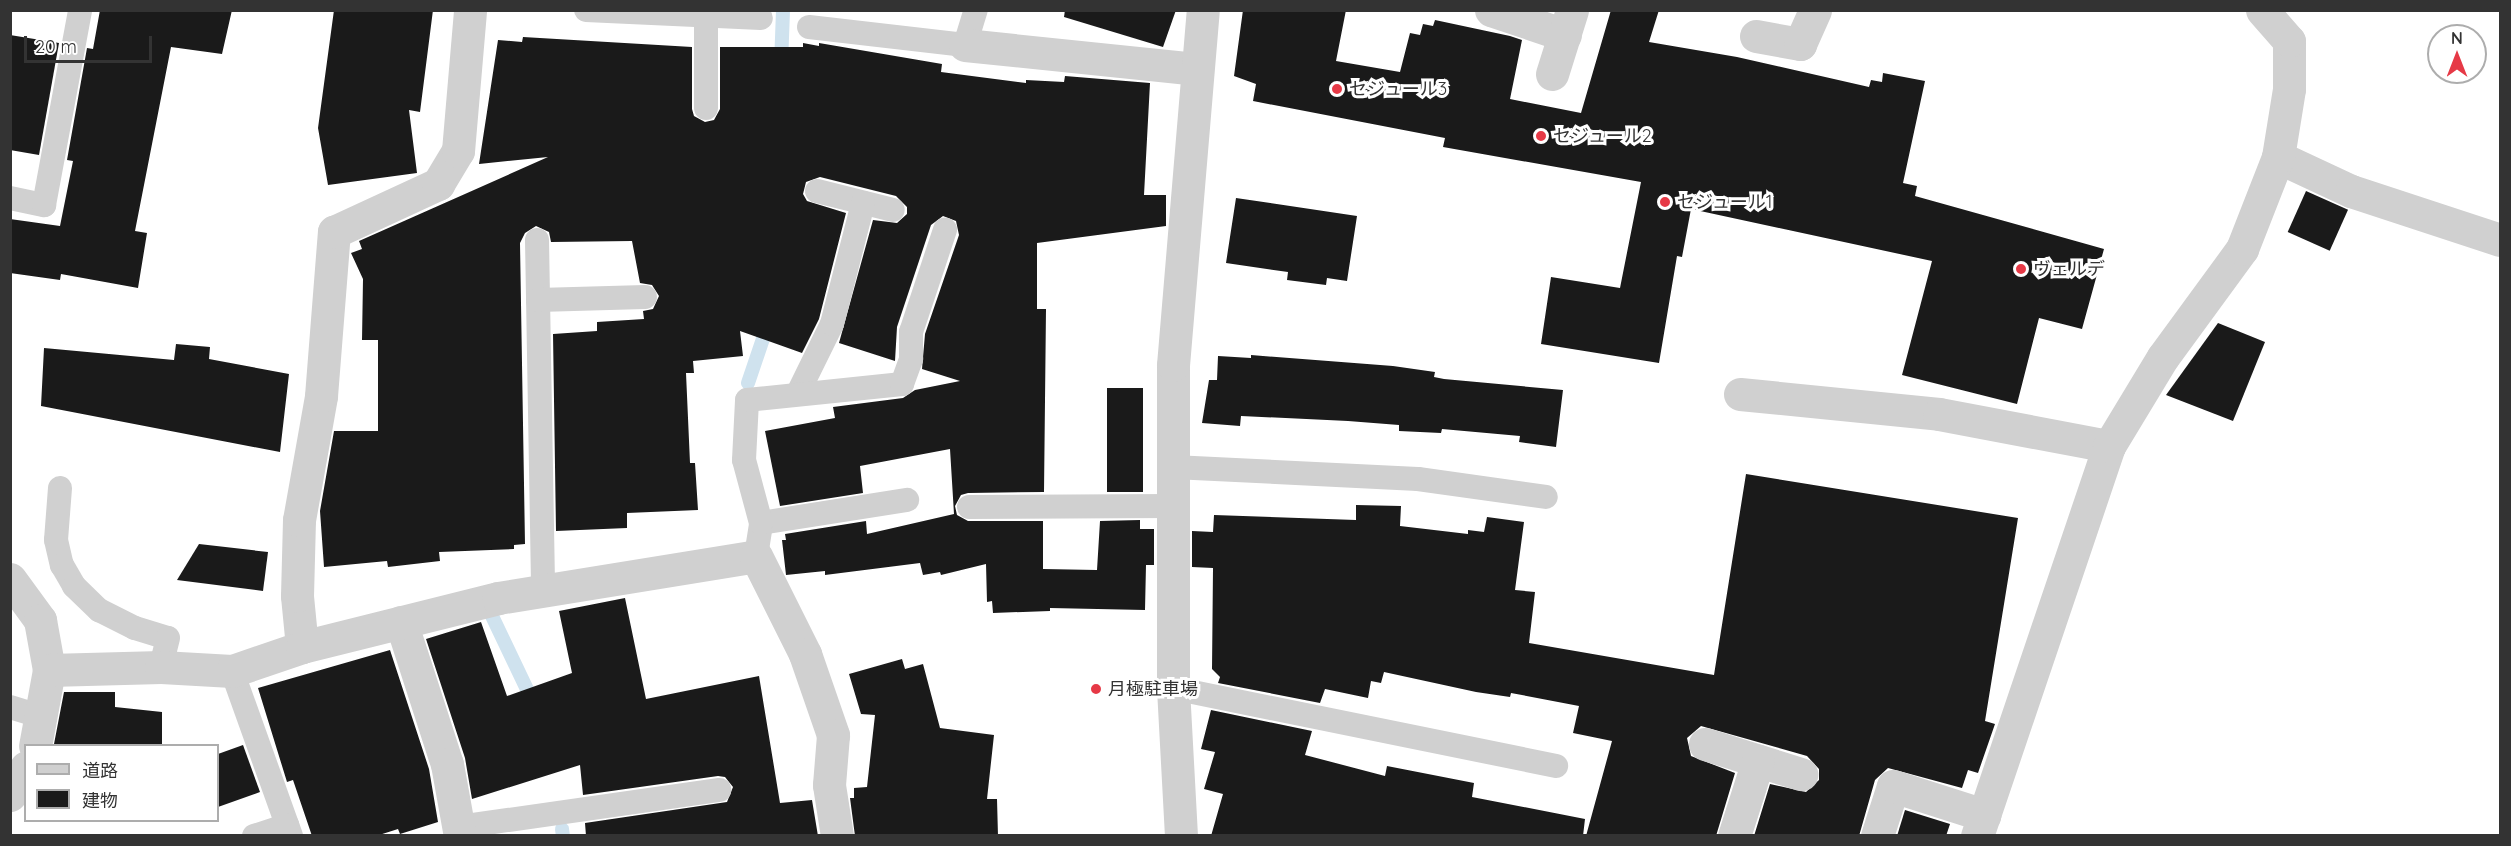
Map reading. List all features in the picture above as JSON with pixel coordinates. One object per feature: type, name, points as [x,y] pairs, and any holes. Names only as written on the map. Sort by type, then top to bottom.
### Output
[{"type":"street","points":[[302,647],[297,596],[299,520],[321,396],[334,232],[438,184],[458,151],[470,10]]},
{"type":"street","points":[[1181,836],[1173,688],[1173,365],[1196,69],[1203,10]]},
{"type":"street","points":[[1491,10],[1569,23],[1552,74]]},
{"type":"street","points":[[1756,36],[1800,44],[1815,10]]},
{"type":"street","points":[[1877,836],[1893,786],[1980,825],[2109,446],[2163,357],[2242,249],[2278,157],[2289,89],[2289,41],[2262,10]]},
{"type":"street","points":[[965,45],[1196,69]]},
{"type":"street","points":[[2278,157],[2351,191],[2500,240]]},
{"type":"street","points":[[1740,394],[1939,414],[2109,446]]},
{"type":"street","points":[[49,670],[161,666],[232,671],[302,647],[498,598],[756,556],[805,654],[833,735],[829,785],[837,836]]},
{"type":"street","points":[[10,579],[39,620],[49,670],[39,731]]},
{"type":"street","points":[[401,622],[447,764],[460,831]]},
{"type":"street","points":[[1705,744],[1801,774]]},
{"type":"street","points":[[1734,836],[1758,761]]},
{"type":"street","points":[[10,795],[24,770]]},
{"type":"lane","points":[[10,198],[44,205],[80,10]]},
{"type":"lane","points":[[586,10],[761,18]]},
{"type":"lane","points":[[809,27],[965,45],[976,10]]},
{"type":"lane","points":[[706,16],[706,108]]},
{"type":"lane","points":[[817,190],[893,210]]},
{"type":"lane","points":[[798,393],[832,324],[863,202]]},
{"type":"lane","points":[[756,556],[761,523],[744,460],[747,400],[902,384],[911,359],[911,332],[945,230]]},
{"type":"lane","points":[[537,240],[543,591]]},
{"type":"lane","points":[[538,300],[645,297]]},
{"type":"lane","points":[[1173,467],[1418,479],[1546,496]]},
{"type":"lane","points":[[60,488],[56,540],[62,564],[74,586],[99,610],[135,628],[168,638],[161,666]]},
{"type":"lane","points":[[761,523],[907,500]]},
{"type":"lane","points":[[969,507],[1173,506]]},
{"type":"lane","points":[[232,671],[289,830],[254,836]]},
{"type":"lane","points":[[1173,688],[1556,766]]},
{"type":"lane","points":[[10,707],[39,731]]},
{"type":"lane","points":[[460,831],[719,790]]},
{"type":"building","points":[[100,10],[232,10],[222,54],[171,47],[135,231],[147,233],[138,288],[61,274],[60,280],[10,273],[10,219],[60,226],[73,161],[67,160],[87,48],[93,49]]},
{"type":"building","points":[[334,10],[433,10],[420,112],[409,110],[417,173],[328,185],[318,128]]},
{"type":"building","points":[[1065,10],[1176,10],[1163,47],[1064,17]]},
{"type":"building","points":[[1243,10],[1346,10],[1336,61],[1400,72],[1410,33],[1420,35],[1423,24],[1433,26],[1435,20],[1510,36],[1522,40],[1510,99],[1581,113],[1611,10],[1659,10],[1649,42],[1737,57],[1869,87],[1871,80],[1882,82],[1883,73],[1925,81],[1903,183],[1917,186],[1915,196],[2104,249],[2082,329],[2039,318],[2017,404],[1902,375],[1932,261],[1691,209],[1682,257],[1677,256],[1659,363],[1541,344],[1551,277],[1620,288],[1641,182],[1443,147],[1445,138],[1253,101],[1256,84],[1234,76]]},
{"type":"building","points":[[10,35],[59,43],[39,155],[10,150]]},
{"type":"building","points":[[523,37],[692,47],[692,109],[694,116],[705,122],[714,120],[720,109],[720,47],[803,47],[803,43],[819,46],[819,43],[942,64],[941,72],[1026,83],[1026,80],[1064,82],[1065,76],[1150,83],[1144,195],[1166,195],[1166,226],[1037,243],[1037,309],[1046,309],[1044,492],[968,493],[961,495],[955,506],[957,515],[968,521],[1043,521],[1043,569],[1097,570],[1100,521],[1140,520],[1140,529],[1154,529],[1154,565],[1146,565],[1145,610],[1050,608],[1050,611],[993,613],[992,601],[987,602],[986,564],[941,575],[940,572],[923,575],[920,563],[825,575],[825,571],[786,575],[782,540],[786,540],[785,534],[866,521],[867,534],[954,514],[950,449],[860,466],[863,493],[780,506],[765,431],[835,418],[833,407],[903,398],[915,390],[960,381],[922,369],[925,334],[959,235],[956,221],[943,216],[931,225],[897,327],[895,361],[839,343],[873,220],[897,223],[907,214],[907,207],[896,196],[820,177],[806,182],[803,194],[807,201],[846,213],[819,319],[802,353],[740,331],[743,356],[693,361],[694,373],[686,373],[690,463],[695,463],[698,510],[627,513],[627,528],[556,531],[553,334],[597,331],[597,322],[644,319],[643,311],[653,309],[659,296],[652,285],[640,283],[632,241],[551,242],[549,232],[536,226],[525,233],[520,243],[525,544],[514,545],[514,549],[439,552],[440,561],[388,567],[387,561],[324,567],[320,511],[334,431],[378,431],[378,340],[362,340],[363,279],[351,253],[362,249],[359,241],[548,157],[479,164],[498,40],[522,42]]},
{"type":"building","points":[[2306,191],[2348,210],[2330,251],[2288,232]]},
{"type":"building","points":[[1236,198],[1357,216],[1347,281],[1327,278],[1326,285],[1287,280],[1288,272],[1226,263]]},
{"type":"building","points":[[2218,323],[2265,342],[2233,421],[2166,395]]},
{"type":"building","points":[[176,344],[210,347],[209,359],[289,374],[280,452],[41,406],[44,348],[174,360]]},
{"type":"building","points":[[1251,355],[1393,366],[1435,372],[1434,377],[1444,379],[1563,390],[1556,447],[1519,442],[1520,436],[1442,429],[1441,433],[1399,431],[1399,425],[1348,421],[1241,416],[1240,426],[1202,423],[1209,380],[1217,380],[1218,356],[1251,358]]},
{"type":"building","points":[[1107,388],[1143,388],[1143,492],[1107,492]]},
{"type":"building","points":[[1746,474],[2018,518],[1985,721],[1995,724],[1978,773],[1968,770],[1962,788],[1888,768],[1875,780],[1859,836],[1754,836],[1770,784],[1806,792],[1819,780],[1819,769],[1807,756],[1701,726],[1687,738],[1691,756],[1735,773],[1716,836],[1586,836],[1612,741],[1573,733],[1579,706],[1511,693],[1510,697],[1476,692],[1384,672],[1381,683],[1371,681],[1368,698],[1325,689],[1320,703],[1218,683],[1220,677],[1212,669],[1213,568],[1192,567],[1192,531],[1213,532],[1214,515],[1356,520],[1356,505],[1401,506],[1400,526],[1468,534],[1468,530],[1484,532],[1487,517],[1524,522],[1515,590],[1535,592],[1529,643],[1714,675]]},
{"type":"building","points":[[199,544],[268,552],[263,591],[177,580]]},
{"type":"building","points":[[625,598],[646,699],[759,676],[780,803],[812,800],[818,836],[586,836],[585,823],[727,802],[733,787],[725,777],[718,776],[583,795],[580,765],[472,799],[465,758],[426,639],[481,622],[507,696],[572,673],[559,611]]},
{"type":"building","points":[[390,650],[429,769],[438,822],[400,834],[398,829],[376,836],[312,836],[293,780],[287,782],[258,688]]},
{"type":"building","points":[[902,659],[905,669],[923,664],[940,728],[994,735],[987,799],[997,799],[998,836],[855,836],[850,798],[854,798],[854,788],[867,787],[875,715],[861,714],[849,674]]},
{"type":"building","points":[[64,692],[115,692],[115,707],[162,712],[162,744],[54,744]]},
{"type":"building","points":[[1211,710],[1312,731],[1305,755],[1385,776],[1387,766],[1474,783],[1472,797],[1585,819],[1583,836],[1211,836],[1223,794],[1204,789],[1215,752],[1201,749]]},
{"type":"building","points":[[243,745],[260,792],[219,807],[219,754]]},
{"type":"building","points":[[1905,810],[1950,824],[1946,836],[1897,836]]},
{"type":"waterway","points":[[781,65],[783,10]]},
{"type":"waterway","points":[[748,383],[769,321]]},
{"type":"waterway","points":[[492,616],[535,706]]},
{"type":"waterway","points":[[562,829],[563,836]]},
{"type":"place","name":"セジュール3","points":[[1337,89]]},
{"type":"place","name":"セジュール2","points":[[1541,136]]},
{"type":"place","name":"セジュール1","points":[[1665,202]]},
{"type":"place","name":"ヴェルデ","points":[[2021,269]]},
{"type":"place","name":"月極駐車場","points":[[1096,689]]}]
